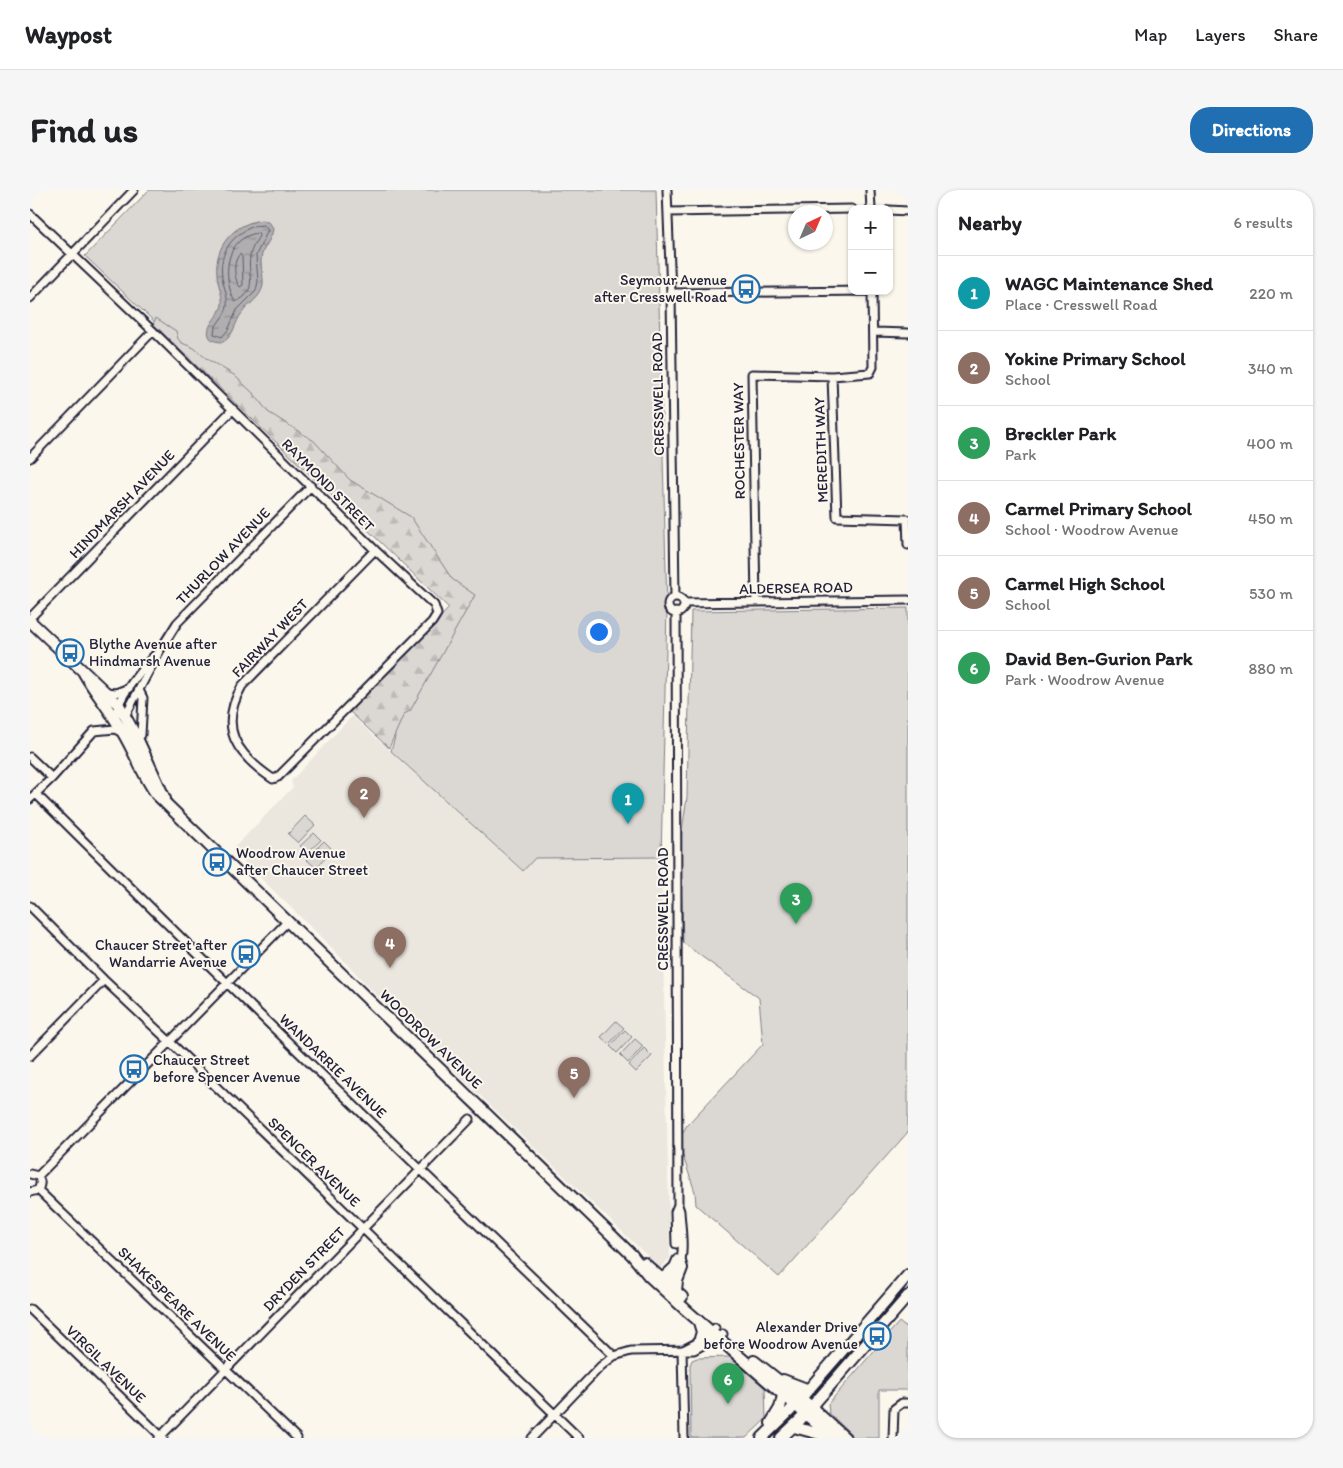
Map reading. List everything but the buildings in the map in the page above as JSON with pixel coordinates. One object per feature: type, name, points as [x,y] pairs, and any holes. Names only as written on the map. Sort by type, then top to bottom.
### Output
[{"type":"main road","points":[[30,619],[84,674],[119,705],[121,718]]},
{"type":"main road","points":[[84,674],[95,692],[121,718]]},
{"type":"main road","name":"WOODROW AVENUE","points":[[121,718],[123,733],[152,788],[166,802],[287,922],[662,1283],[699,1322],[717,1333],[777,1379],[807,1410],[845,1438]]},
{"type":"main road","name":"WOODROW AVENUE","points":[[121,718],[138,738],[166,802]]},
{"type":"main road","points":[[676,1291],[677,1281],[682,1268],[680,1262]]},
{"type":"main road","points":[[763,1437],[809,1390],[908,1274]]},
{"type":"main road","name":"WOODROW AVENUE","points":[[662,1283],[676,1291],[717,1333],[783,1395],[798,1402]]},
{"type":"main road","points":[[781,1438],[794,1427],[908,1296]]},
{"type":"main road","points":[[699,1322],[702,1332],[699,1342]]},
{"type":"main road","points":[[777,1379],[809,1390]]},
{"type":"main road","points":[[763,1437],[780,1408],[783,1395]]},
{"type":"main road","name":"WOODROW AVENUE","points":[[807,1410],[833,1438]]},
{"type":"main road","points":[[794,1427],[833,1438]]},
{"type":"street","points":[[30,298],[134,190]]},
{"type":"street","name":"CRESSWELL ROAD","points":[[668,190],[675,597],[670,600],[668,605],[671,610],[676,612],[678,1205],[680,1211],[680,1262]]},
{"type":"street","points":[[870,190],[871,205]]},
{"type":"street","points":[[668,212],[848,209]]},
{"type":"street","points":[[893,210],[908,210]]},
{"type":"street","name":"RAYMOND STREET","points":[[30,214],[434,605],[437,614],[432,622],[286,770],[273,779]]},
{"type":"street","points":[[671,293],[848,291]]},
{"type":"street","points":[[872,295],[874,332],[908,333]]},
{"type":"street","points":[[30,458],[153,332]]},
{"type":"street","name":"ROCHESTER WAY","points":[[756,602],[752,374],[832,376],[870,373],[873,367],[874,332]]},
{"type":"street","name":"MEREDITH WAY","points":[[832,376],[837,517],[906,518],[908,545]]},
{"type":"street","name":"HINDMARSH AVENUE","points":[[30,619],[233,409]]},
{"type":"street","name":"THURLOW AVENUE","points":[[121,718],[177,623],[311,486]]},
{"type":"street","name":"FAIRWAY WEST","points":[[273,779],[244,755],[232,736],[231,717],[234,701],[242,686],[376,550]]},
{"type":"street","points":[[675,597],[680,598],[684,603],[683,608],[676,612]]},
{"type":"street","name":"ALDERSEA ROAD","points":[[684,603],[908,600]]},
{"type":"street","name":"THURLOW AVENUE","points":[[119,705],[149,661],[160,650]]},
{"type":"street","points":[[106,692],[122,692],[130,687]]},
{"type":"street","points":[[138,738],[141,735],[143,698],[139,690]]},
{"type":"street","points":[[33,797],[94,731],[115,729],[123,733]]},
{"type":"street","points":[[30,757],[52,778]]},
{"type":"street","name":"WANDARRIE AVENUE","points":[[33,797],[614,1356]]},
{"type":"street","name":"SPENCER AVENUE","points":[[30,906],[104,980],[579,1438]]},
{"type":"street","points":[[30,1192],[38,1190],[40,1185],[40,1180],[34,1175],[287,922]]},
{"type":"street","points":[[30,1056],[104,980]]},
{"type":"street","points":[[30,1043],[36,1049]]},
{"type":"street","name":"DRYDEN STREET","points":[[161,1437],[470,1120]]},
{"type":"street","name":"SHAKESPEARE AVENUE","points":[[38,1190],[297,1438]]},
{"type":"street","name":"CRESSWELL ROAD","points":[[662,1283],[677,1259],[675,1212],[678,1205]]},
{"type":"street","points":[[662,1283],[676,1273],[680,1262]]},
{"type":"street","name":"VIRGIL AVENUE","points":[[30,1309],[161,1437]]},
{"type":"street","points":[[682,1350],[717,1333]]},
{"type":"street","points":[[532,1438],[601,1366],[614,1356],[631,1351],[694,1350],[717,1333]]},
{"type":"street","points":[[682,1350],[684,1438]]},
{"type":"street","points":[[893,1438],[894,1408],[902,1403],[908,1403]]},
{"type":"shaded area","points":[[352,716],[522,871],[535,858],[661,857],[670,1258],[660,1268],[391,1010],[324,940],[232,850],[293,787],[291,781]]},
{"type":"green space","points":[[149,190],[656,190],[667,608],[661,857],[535,858],[523,871],[391,751],[395,737],[391,721],[457,608],[85,256]]},
{"type":"green space","points":[[156,318],[176,331],[178,339],[182,343],[194,348],[207,359],[234,375],[255,395],[268,412],[314,441],[350,480],[411,517],[452,579],[475,595],[410,711],[404,714],[389,748],[350,712],[449,608],[153,324]]},
{"type":"green space","points":[[908,608],[908,1132],[779,1277],[696,1205],[695,1192],[678,1141],[687,1125],[763,1044],[759,998],[683,943],[680,845],[687,797],[691,611]]},
{"type":"green space","points":[[305,816],[315,825],[298,843],[288,834]]},
{"type":"green space","points":[[314,833],[321,840],[307,853],[300,846]]},
{"type":"green space","points":[[324,841],[333,850],[316,868],[306,859]]},
{"type":"green space","points":[[616,1021],[624,1028],[609,1044],[601,1037]]},
{"type":"green space","points":[[625,1030],[632,1037],[617,1053],[610,1046]]},
{"type":"green space","points":[[635,1039],[643,1046],[628,1063],[620,1055]]},
{"type":"green space","points":[[644,1048],[652,1056],[636,1072],[629,1065]]},
{"type":"green space","points":[[899,1322],[908,1329],[908,1390],[879,1390],[879,1438],[855,1438],[829,1413],[828,1404]]},
{"type":"green space","points":[[729,1357],[765,1388],[766,1419],[746,1438],[691,1438],[690,1365],[692,1360],[697,1358]]},
{"type":"water","points":[[262,220],[270,223],[273,229],[261,258],[262,290],[239,317],[230,336],[223,342],[215,341],[210,338],[208,332],[222,304],[217,274],[219,254],[223,245],[235,231],[252,222]]},
{"type":"place","name":"Seymour Avenue after Cresswell Road","points":[[746,289]]},
{"type":"place","name":"Blythe Avenue after Hindmarsh Avenue","points":[[70,653]]},
{"type":"place","name":"Yokine Primary School","points":[[364,818]]},
{"type":"place","name":"WAGC Maintenance Shed","points":[[628,824]]},
{"type":"place","name":"Woodrow Avenue after Chaucer Street","points":[[217,862]]},
{"type":"place","name":"Breckler Park","points":[[796,924]]},
{"type":"place","name":"Chaucer Street after Wandarrie Avenue","points":[[246,954]]},
{"type":"place","name":"Carmel Primary School","points":[[390,968]]},
{"type":"place","name":"Chaucer Street before Spencer Avenue","points":[[134,1069]]},
{"type":"place","name":"Carmel High School","points":[[574,1098]]},
{"type":"place","name":"Alexander Drive before Woodrow Avenue","points":[[877,1336]]},
{"type":"place","name":"David Ben-Gurion Park","points":[[728,1404]]}]
